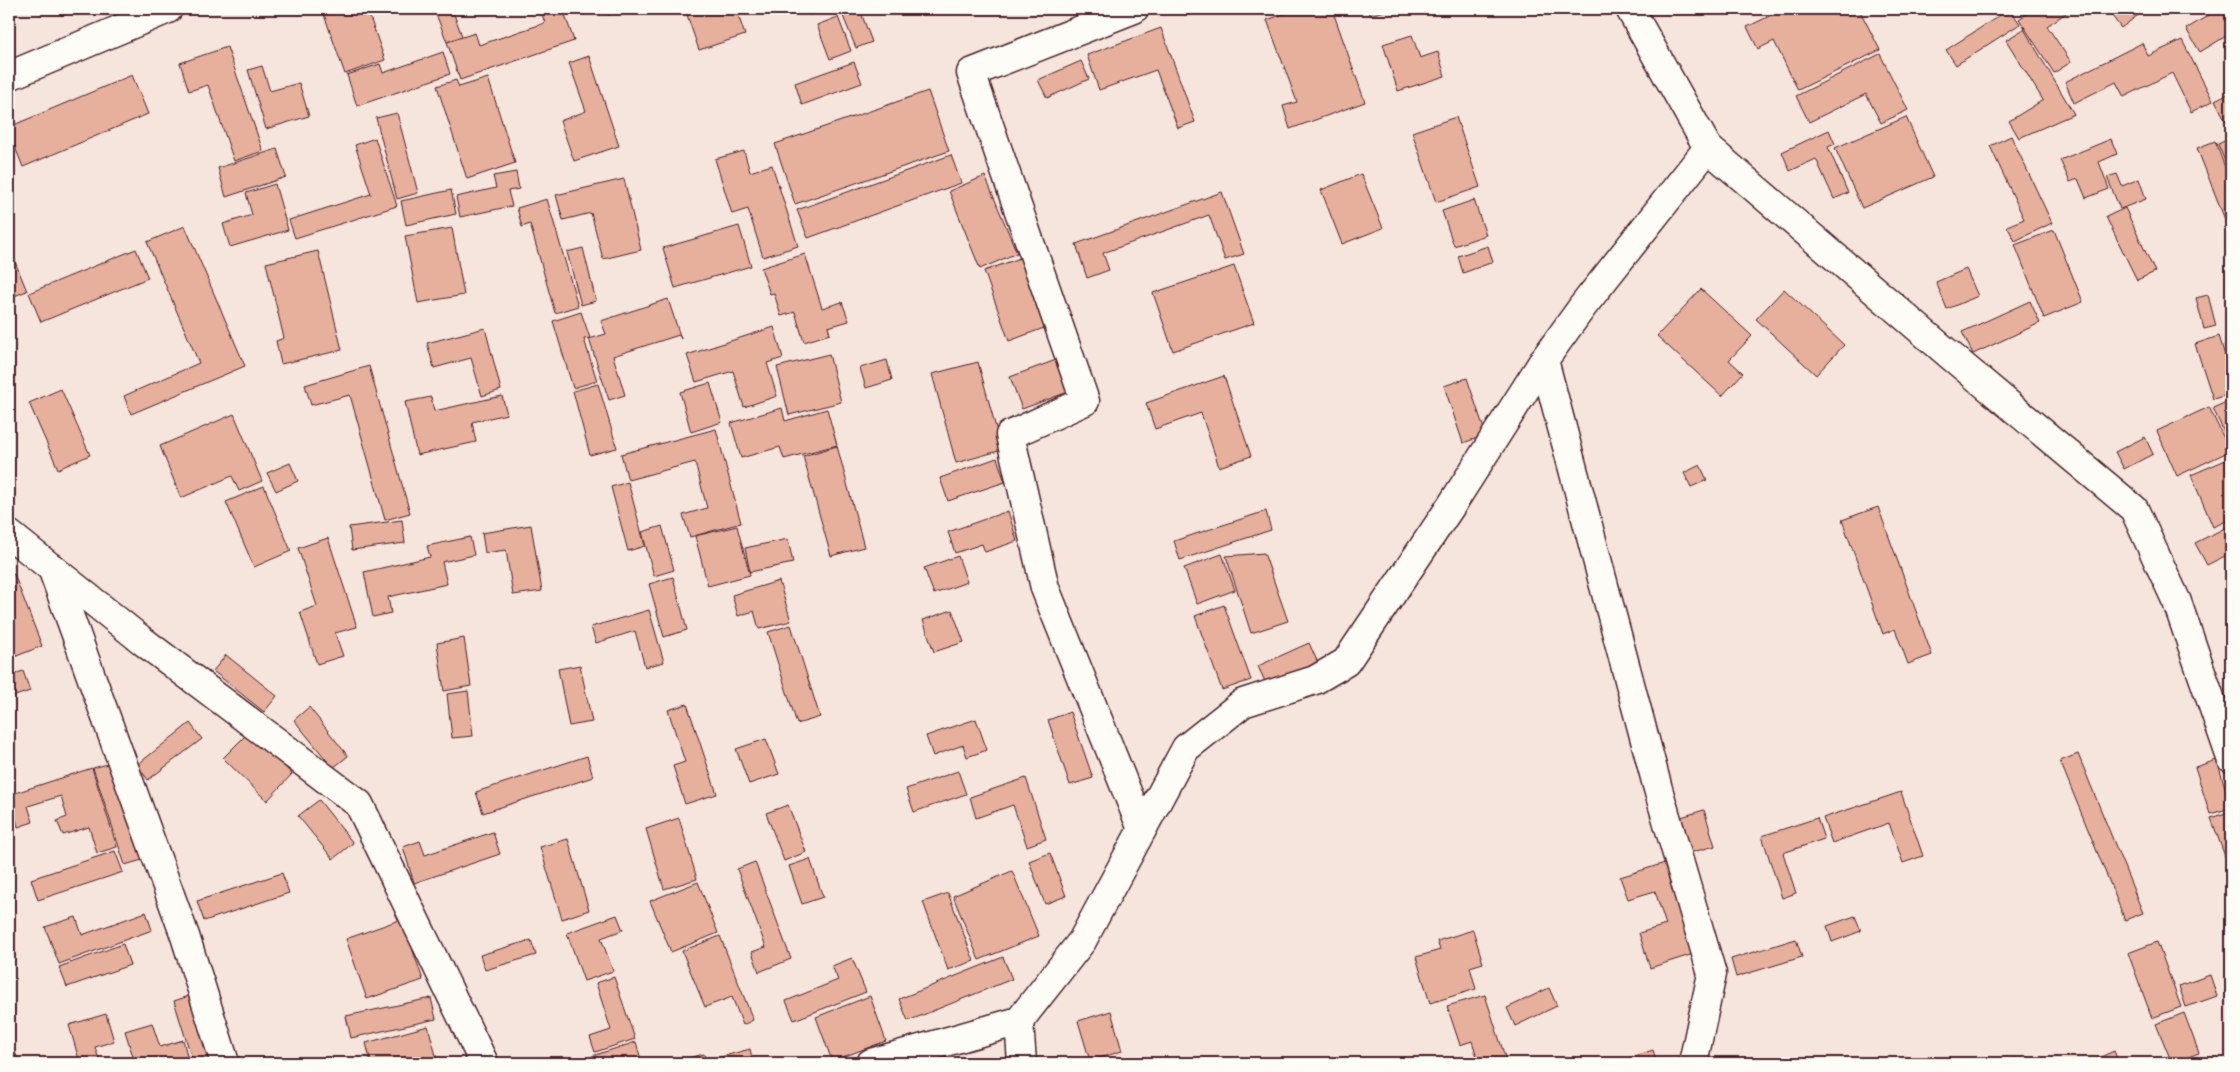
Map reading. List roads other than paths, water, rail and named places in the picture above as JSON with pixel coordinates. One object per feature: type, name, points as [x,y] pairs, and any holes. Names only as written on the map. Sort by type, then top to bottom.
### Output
[{"type":"street","points":[[9,76],[168,9]]},
{"type":"street","points":[[1134,9],[971,73],[1085,401],[1010,435],[1044,588],[1142,829]]},
{"type":"street","points":[[1630,9],[1708,148],[1951,356],[2134,509],[2177,602],[2231,758]]},
{"type":"street","points":[[871,1063],[1019,1021],[1082,941],[1186,748],[1243,703],[1315,680],[1346,662],[1451,506],[1544,360],[1583,306],[1708,148]]},
{"type":"street","points":[[1544,360],[1658,789],[1712,974],[1693,1063]]},
{"type":"street","points":[[9,534],[144,642],[359,804],[484,1063]]},
{"type":"street","points":[[52,568],[185,936],[225,1063]]},
{"type":"street","points":[[1019,1021],[1022,1063]]}]
